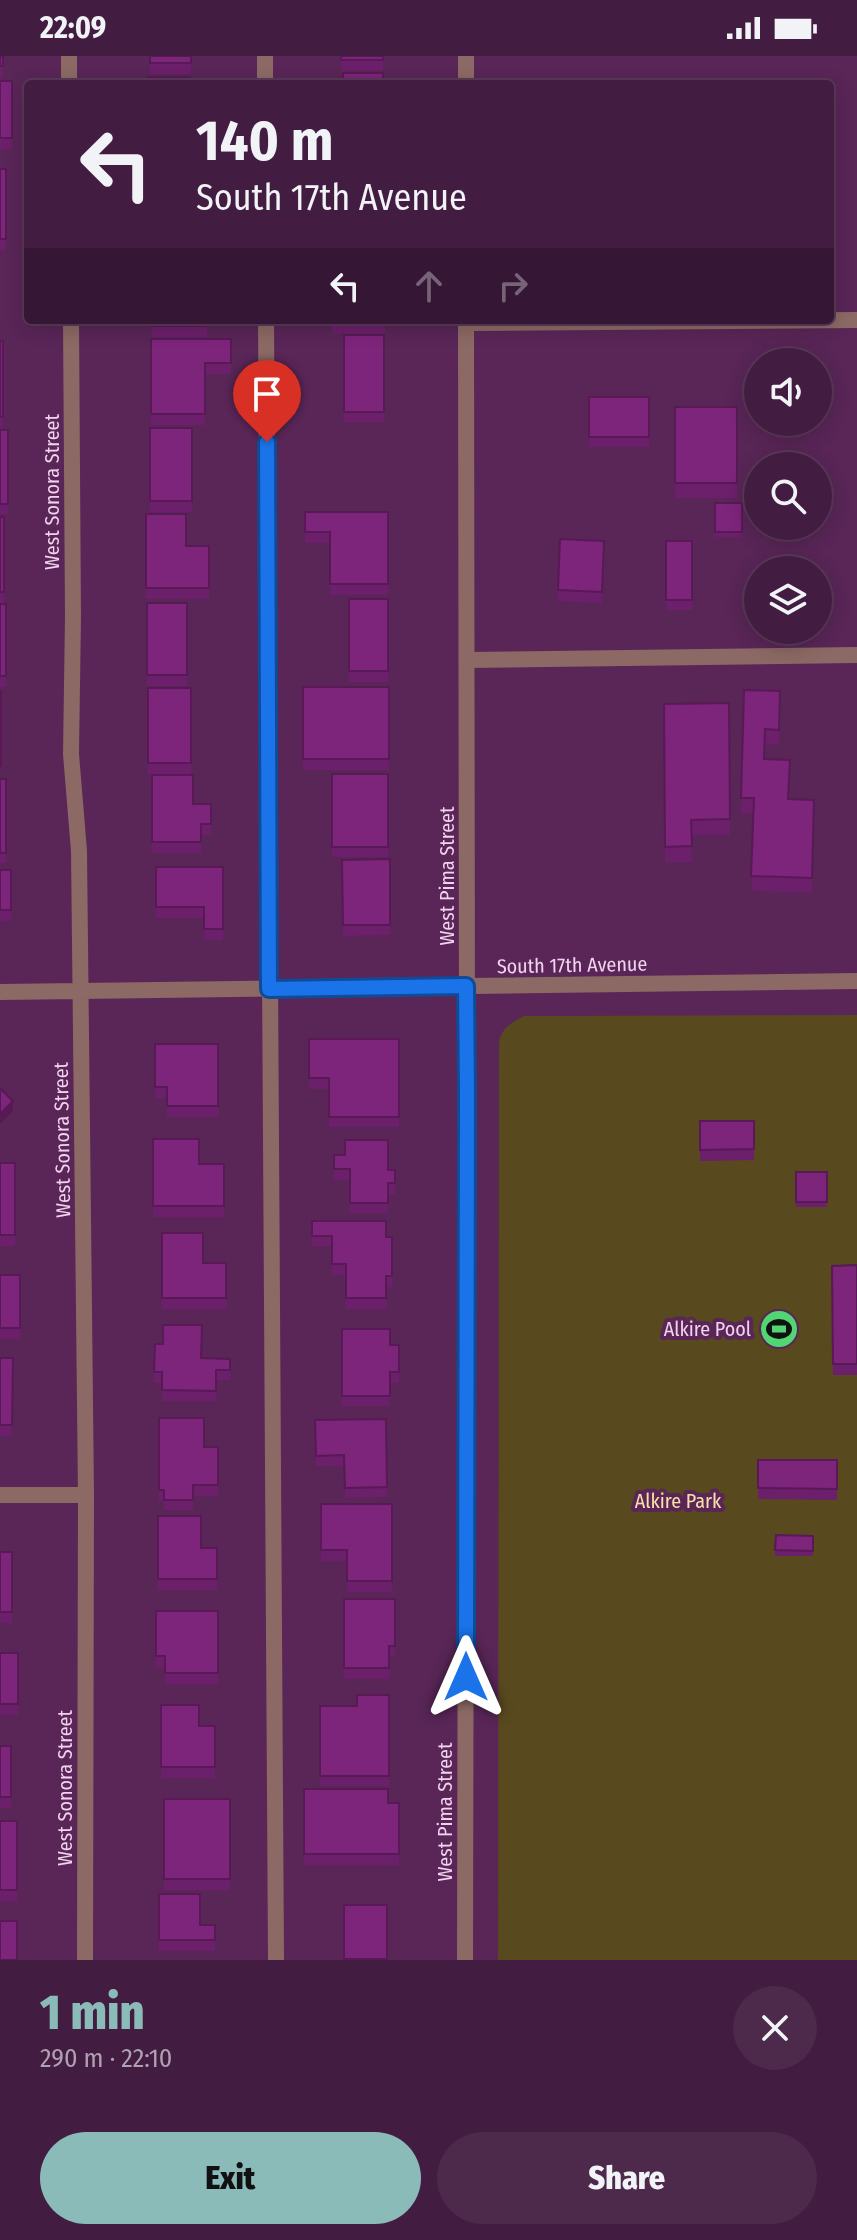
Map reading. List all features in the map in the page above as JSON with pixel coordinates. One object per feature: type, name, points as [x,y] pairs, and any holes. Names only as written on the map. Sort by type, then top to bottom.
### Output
[{"type":"street","points":[[69,56],[69,80]]},
{"type":"street","points":[[265,56],[265,80]]},
{"type":"street","points":[[466,56],[466,80]]},
{"type":"street","points":[[834,320],[857,320]]},
{"type":"street","name":"West Sonora Street","points":[[71,324],[71,754],[79,851],[86,1495],[85,1960]]},
{"type":"street","points":[[266,324],[276,1960]]},
{"type":"street","name":"West Pima Street","points":[[465,1960],[466,324]]},
{"type":"street","points":[[467,660],[857,655]]},
{"type":"street","name":"South 17th Avenue","points":[[0,992],[857,981]]},
{"type":"street","points":[[0,1495],[86,1495]]},
{"type":"green space","name":"Alkire Park","points":[[857,1015],[857,1960],[498,1960],[500,1037],[508,1026],[524,1016]]},
{"type":"building","points":[[150,56],[191,56],[191,63],[150,63]]},
{"type":"building","points":[[341,56],[383,56],[383,60],[341,60]]},
{"type":"building","points":[[343,73],[383,73],[383,80],[343,80]]},
{"type":"building","points":[[148,77],[190,77],[190,80],[148,80]]},
{"type":"building","points":[[0,81],[12,81],[12,138],[0,138]]},
{"type":"building","points":[[0,169],[6,169],[6,239],[0,239]]},
{"type":"building","points":[[152,324],[207,324],[207,326]]},
{"type":"building","points":[[344,335],[384,335],[384,412],[344,412]]},
{"type":"building","points":[[151,339],[231,339],[231,363],[205,363],[205,414],[151,414]]},
{"type":"building","points":[[0,341],[3,341],[3,417],[0,417]]},
{"type":"building","points":[[589,397],[649,397],[649,437],[589,437]]},
{"type":"building","points":[[675,407],[737,407],[737,483],[675,483]]},
{"type":"building","points":[[150,428],[192,428],[192,501],[150,501]]},
{"type":"building","points":[[0,430],[8,430],[8,504],[0,504]]},
{"type":"building","points":[[715,503],[742,503],[742,532],[715,532]]},
{"type":"building","points":[[305,512],[388,512],[388,584],[330,584],[330,532],[305,532]]},
{"type":"building","points":[[146,514],[186,514],[186,546],[209,546],[209,588],[146,588]]},
{"type":"building","points":[[0,517],[4,517],[4,592],[0,592]]},
{"type":"building","points":[[560,539],[604,541],[602,592],[558,590]]},
{"type":"building","points":[[666,541],[692,541],[692,600],[666,600]]},
{"type":"building","points":[[349,599],[388,599],[388,671],[349,671]]},
{"type":"building","points":[[147,603],[187,603],[187,675],[147,675]]},
{"type":"building","points":[[0,604],[6,604],[6,676],[0,676]]},
{"type":"building","points":[[303,687],[389,687],[389,759],[303,759]]},
{"type":"building","points":[[148,688],[191,688],[191,763],[148,763]]},
{"type":"building","points":[[744,690],[780,691],[779,730],[765,729],[764,759],[790,760],[788,799],[814,800],[812,878],[751,876],[754,798],[741,798]]},
{"type":"building","points":[[1,691],[1,766],[0,766]]},
{"type":"building","points":[[729,703],[730,819],[691,820],[692,846],[665,847],[664,704]]},
{"type":"building","points":[[332,774],[388,774],[388,847],[332,847]]},
{"type":"building","points":[[152,775],[193,775],[193,804],[211,804],[211,824],[201,824],[201,842],[152,842]]},
{"type":"building","points":[[0,779],[6,779],[6,853],[0,853]]},
{"type":"building","points":[[390,859],[390,925],[343,925],[342,860]]},
{"type":"building","points":[[156,867],[223,867],[223,929],[204,929],[204,907],[156,907]]},
{"type":"building","points":[[0,870],[11,870],[11,910],[0,910]]},
{"type":"building","points":[[309,1039],[399,1039],[399,1117],[329,1117],[329,1078],[309,1078]]},
{"type":"building","points":[[155,1044],[218,1044],[218,1106],[167,1106],[167,1087],[155,1087]]},
{"type":"building","points":[[0,1088],[13,1101],[0,1114]]},
{"type":"building","points":[[700,1121],[754,1121],[754,1149],[700,1150]]},
{"type":"building","points":[[153,1139],[199,1139],[199,1164],[224,1164],[224,1206],[153,1206]]},
{"type":"building","points":[[345,1140],[388,1140],[388,1170],[395,1170],[395,1183],[388,1183],[388,1203],[350,1203],[350,1169],[334,1169],[334,1155],[345,1155]]},
{"type":"building","points":[[0,1163],[15,1163],[15,1235],[0,1235]]},
{"type":"building","points":[[796,1172],[827,1172],[827,1202],[796,1202]]},
{"type":"building","points":[[312,1221],[386,1221],[386,1237],[392,1237],[392,1276],[386,1276],[386,1298],[346,1298],[346,1264],[332,1264],[332,1236],[312,1236]]},
{"type":"building","points":[[162,1233],[203,1233],[203,1263],[226,1263],[226,1298],[162,1298]]},
{"type":"building","points":[[857,1265],[857,1364],[833,1364],[832,1266]]},
{"type":"building","points":[[0,1275],[20,1275],[20,1328],[0,1328]]},
{"type":"building","points":[[163,1325],[202,1325],[201,1358],[230,1359],[230,1370],[216,1370],[216,1391],[162,1390],[162,1372],[154,1372],[155,1344],[163,1344]]},
{"type":"building","points":[[342,1329],[390,1329],[390,1345],[399,1345],[399,1372],[390,1372],[390,1396],[342,1396]]},
{"type":"building","points":[[0,1358],[13,1358],[12,1425],[0,1425]]},
{"type":"building","points":[[159,1418],[204,1418],[204,1447],[218,1447],[218,1485],[193,1485],[193,1500],[164,1500],[164,1490],[159,1490]]},
{"type":"building","points":[[386,1419],[387,1487],[345,1488],[344,1455],[316,1456],[315,1420]]},
{"type":"building","points":[[758,1460],[837,1460],[837,1489],[758,1488]]},
{"type":"building","points":[[321,1504],[392,1504],[392,1581],[347,1581],[347,1550],[321,1550]]},
{"type":"building","points":[[158,1516],[201,1516],[201,1548],[217,1548],[217,1579],[158,1579]]},
{"type":"building","points":[[776,1535],[813,1536],[813,1551],[775,1550]]},
{"type":"building","points":[[0,1552],[12,1552],[12,1612],[0,1612]]},
{"type":"building","points":[[344,1599],[395,1599],[395,1646],[389,1646],[389,1668],[344,1668]]},
{"type":"building","points":[[156,1611],[218,1611],[218,1673],[165,1673],[165,1656],[156,1656]]},
{"type":"building","points":[[0,1653],[18,1653],[18,1704],[0,1704]]},
{"type":"building","points":[[357,1695],[389,1695],[389,1776],[320,1776],[320,1706],[357,1706]]},
{"type":"building","points":[[161,1705],[199,1705],[199,1726],[215,1726],[215,1767],[161,1767]]},
{"type":"building","points":[[0,1746],[11,1746],[11,1797],[0,1797]]},
{"type":"building","points":[[304,1789],[388,1789],[388,1803],[399,1803],[399,1854],[304,1854]]},
{"type":"building","points":[[164,1799],[230,1799],[230,1879],[164,1879]]},
{"type":"building","points":[[0,1821],[17,1821],[17,1890],[0,1890]]},
{"type":"building","points":[[159,1894],[200,1894],[200,1925],[215,1925],[215,1940],[159,1940]]},
{"type":"building","points":[[344,1905],[387,1905],[387,1959],[344,1959]]},
{"type":"building","points":[[0,1921],[17,1921],[17,1960],[0,1960]]},
{"type":"place","name":"Alkire Pool","points":[[779,1329]]},
{"type":"route","points":[[267,442],[269,989],[466,986],[466,1677]]}]
